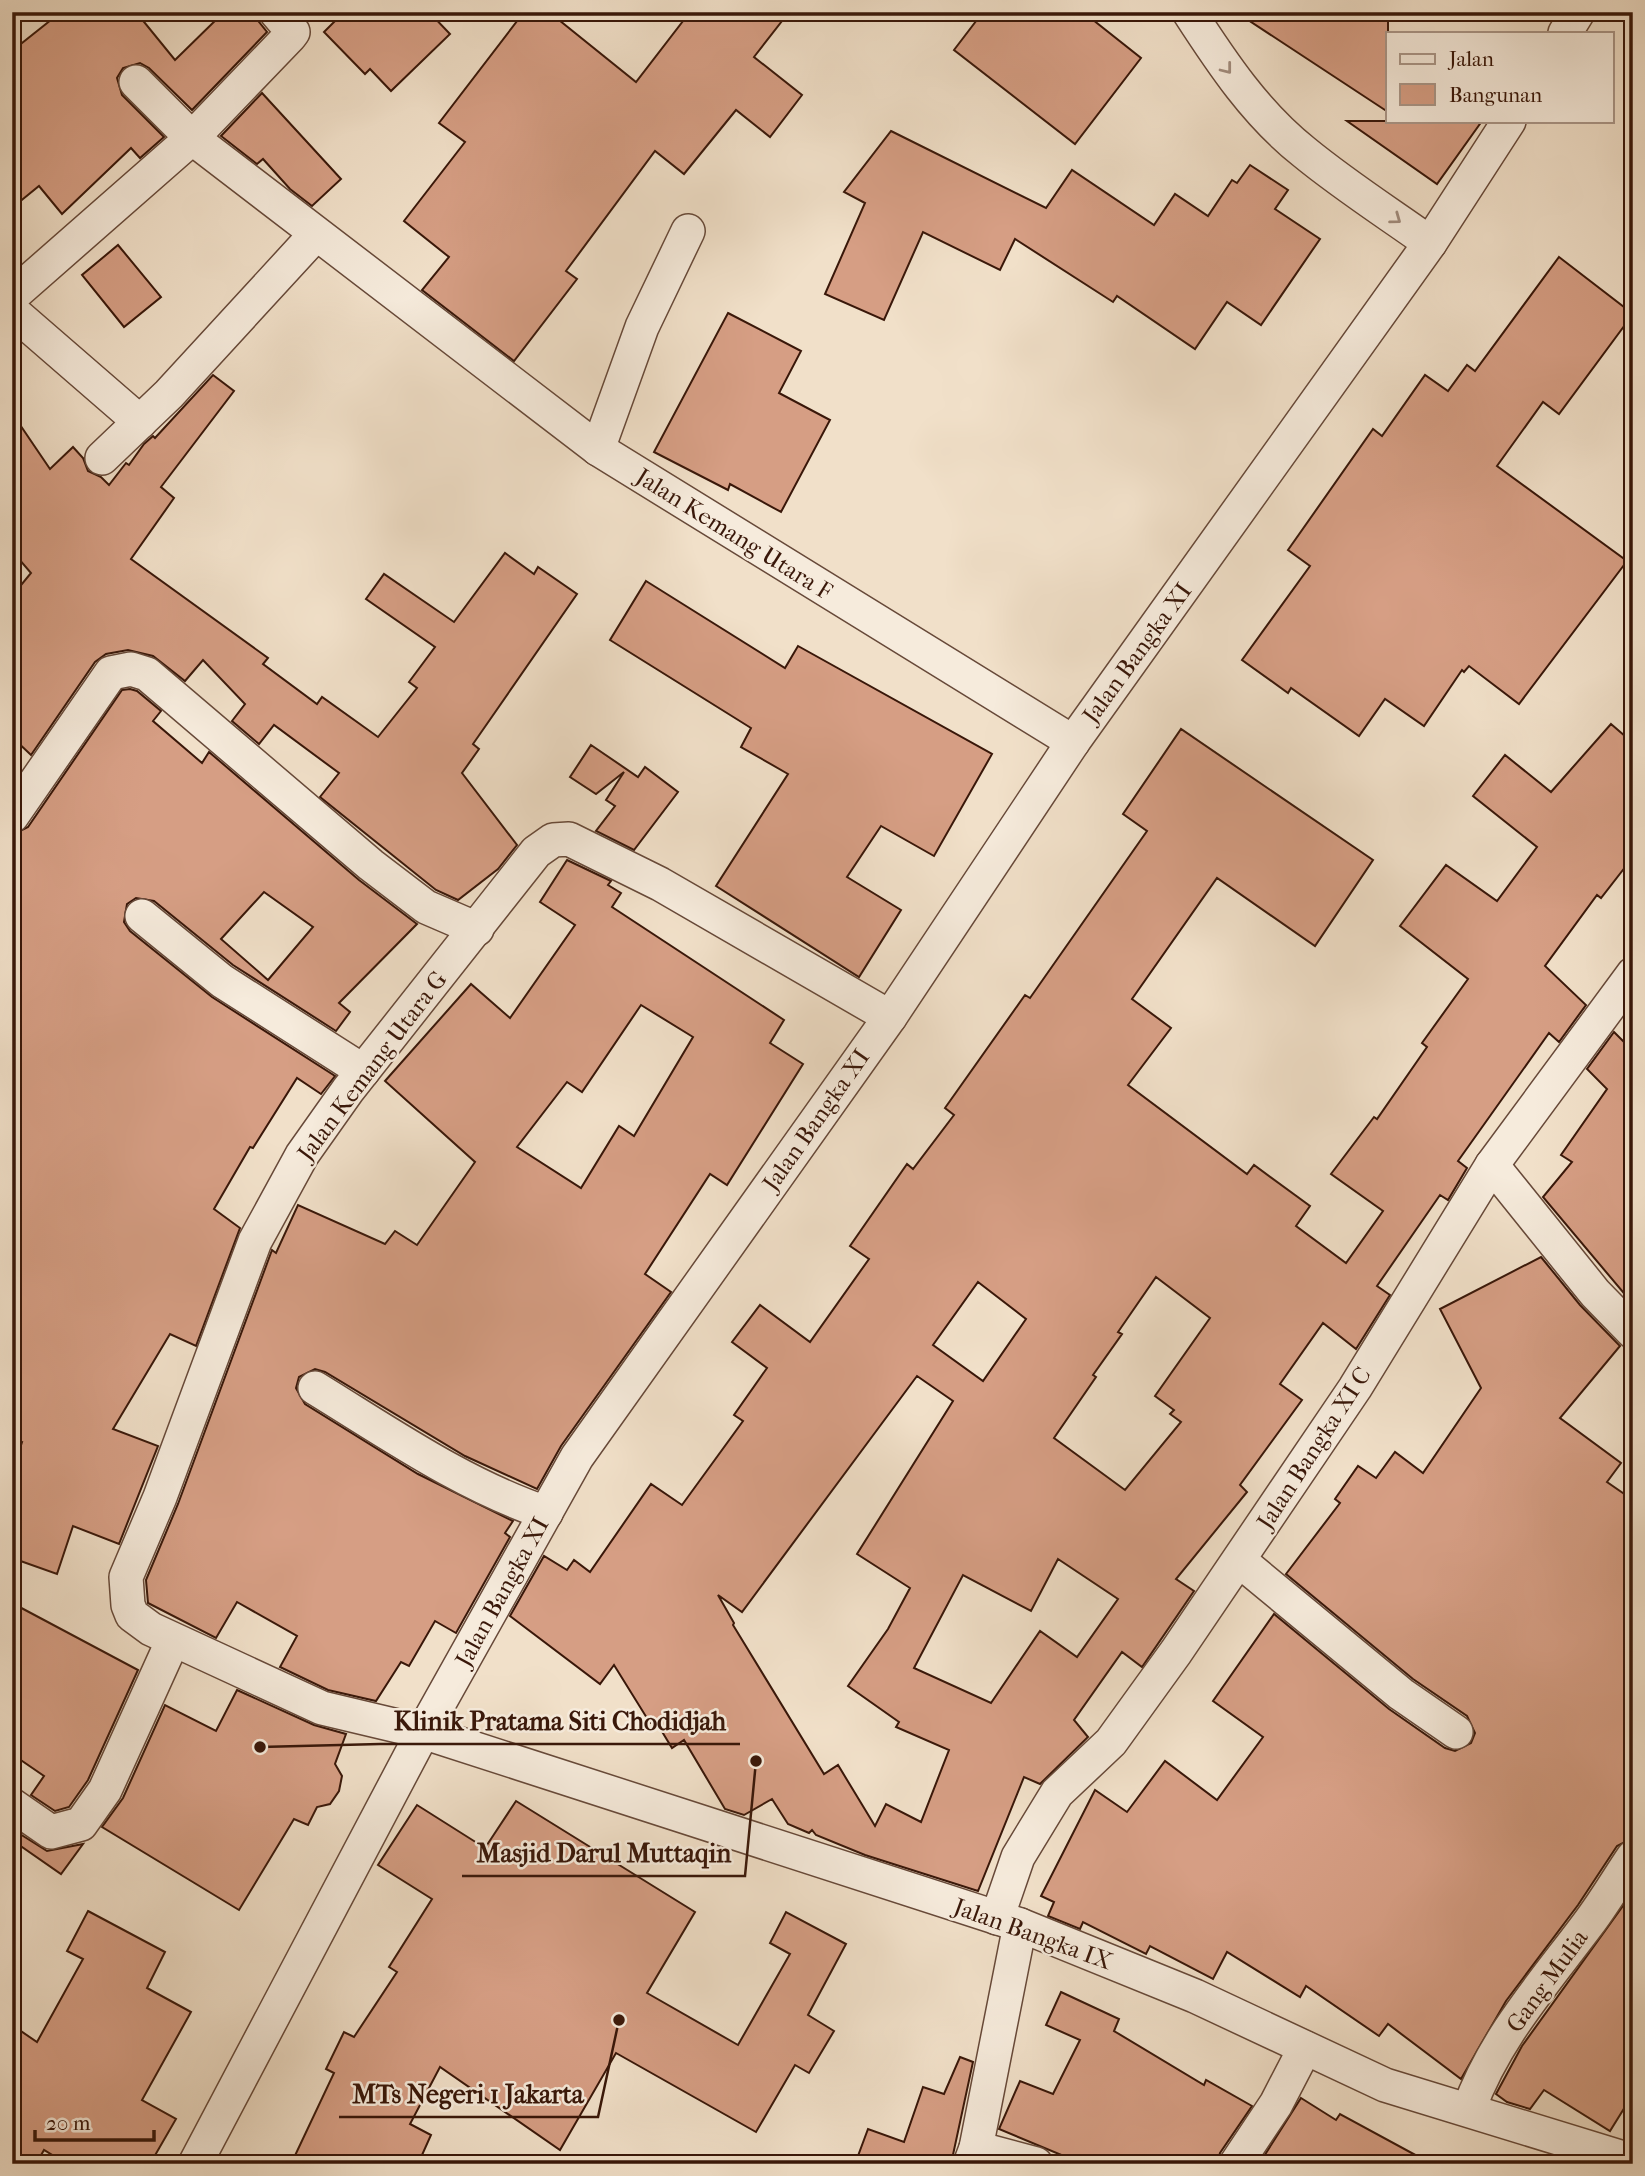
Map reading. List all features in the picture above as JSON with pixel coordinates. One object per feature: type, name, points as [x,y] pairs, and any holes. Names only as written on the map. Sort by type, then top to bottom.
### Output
[{"type":"street","points":[[12,296],[192,138],[290,36],[292,32],[276,12]]},
{"type":"street","points":[[1189,12],[1222,65],[1258,107],[1303,152],[1430,243]]},
{"type":"street","points":[[1566,32],[1578,12]]},
{"type":"street","name":"Jalan Kemang Utara F","points":[[136,82],[192,138],[598,449],[1073,741]]},
{"type":"street","name":"Jalan Bangka XI","points":[[195,2164],[423,1732],[578,1457],[890,1017],[1073,741],[1430,243],[1508,122]]},
{"type":"street","points":[[598,449],[642,327],[688,231]]},
{"type":"street","points":[[102,458],[140,422],[316,234]]},
{"type":"street","points":[[12,311],[140,422]]},
{"type":"street","points":[[12,816],[111,673],[131,669],[147,674],[371,865],[426,907],[477,929]]},
{"type":"street","name":"Jalan Kemang Utara G","points":[[423,1732],[322,1708],[173,1640],[131,1615],[128,1605],[126,1577],[160,1497],[255,1241],[302,1155],[363,1070],[536,852],[553,840],[569,839],[660,884],[890,1017]]},
{"type":"street","points":[[142,915],[222,981],[363,1070]]},
{"type":"street","name":"Jalan Bangka XI C","points":[[973,2156],[1018,1857],[1057,1793],[1111,1742],[1240,1561],[1354,1388],[1492,1165],[1633,974]]},
{"type":"street","points":[[1492,1165],[1595,1293],[1633,1332]]},
{"type":"street","points":[[315,1388],[447,1469],[509,1500],[547,1513]]},
{"type":"street","points":[[1240,1561],[1401,1694],[1456,1732]]},
{"type":"street","points":[[12,1805],[51,1832],[81,1824],[105,1790],[173,1640]]},
{"type":"street","name":"Jalan Bangka IX","points":[[423,1732],[1009,1922],[1195,1996],[1385,2085],[1633,2161]]},
{"type":"street","name":"Gang Mulia","points":[[1469,2109],[1481,2074],[1537,1987],[1589,1923],[1633,1857]]},
{"type":"street","points":[[1236,2164],[1276,2105],[1305,2048]]},
{"type":"street","points":[[973,2156],[1036,2164]]},
{"type":"building","points":[[61,12],[136,12],[175,60],[224,12],[251,12],[267,32],[192,110],[149,68],[140,63],[123,68],[117,78],[122,95],[164,137],[140,158],[131,148],[62,214],[39,186],[12,208],[12,51]]},
{"type":"building","points":[[344,12],[429,12],[450,34],[391,91],[370,69],[365,74],[324,32]]},
{"type":"building","points":[[524,12],[549,12],[636,82],[690,12],[789,12],[754,57],[802,95],[770,137],[736,110],[684,174],[655,151],[566,271],[577,279],[514,361],[422,290],[449,257],[404,221],[465,142],[439,123]]},
{"type":"building","points":[[983,12],[1083,12],[1141,58],[1075,144],[954,50]]},
{"type":"building","points":[[1236,12],[1388,12],[1386,111]]},
{"type":"building","points":[[262,93],[341,179],[312,206],[290,189],[263,159],[257,164],[221,136]]},
{"type":"building","points":[[1347,121],[1481,122],[1437,184]]},
{"type":"building","points":[[891,131],[1046,208],[1072,170],[1154,225],[1175,194],[1208,216],[1232,180],[1237,183],[1250,165],[1288,190],[1275,209],[1320,239],[1261,325],[1227,302],[1195,349],[1117,296],[1113,302],[1015,239],[1000,270],[923,232],[884,320],[825,294],[865,203],[844,192]]},
{"type":"building","points":[[118,245],[161,297],[124,327],[82,275]]},
{"type":"building","points":[[1559,257],[1633,314],[1559,414],[1543,402],[1497,466],[1627,561],[1519,704],[1469,666],[1464,672],[1462,670],[1424,726],[1385,699],[1359,736],[1291,688],[1288,693],[1242,660],[1310,566],[1288,550],[1373,429],[1382,436],[1425,375],[1448,391],[1467,365],[1475,371]]},
{"type":"building","points":[[728,313],[801,351],[779,393],[830,420],[781,512],[730,484],[728,490],[654,452]]},
{"type":"building","points":[[213,375],[234,391],[161,487],[174,498],[131,559],[268,658],[263,664],[317,704],[322,697],[378,737],[417,688],[409,682],[435,647],[366,599],[384,574],[454,622],[505,553],[534,574],[538,567],[577,594],[473,744],[479,749],[462,773],[517,845],[498,869],[458,900],[436,890],[320,797],[339,773],[274,725],[259,744],[232,721],[245,704],[203,660],[185,681],[153,656],[128,650],[106,654],[95,662],[31,755],[12,737],[12,596],[31,573],[12,551],[12,413],[50,469],[73,447],[83,458],[88,471],[101,477],[109,485],[126,463],[129,465],[144,444],[153,436],[155,438]]},
{"type":"building","points":[[646,581],[785,668],[798,646],[992,754],[934,856],[881,826],[847,877],[901,910],[859,977],[716,886],[788,774],[741,747],[751,728],[610,640]]},
{"type":"building","points":[[122,690],[137,691],[161,711],[153,721],[202,763],[209,752],[359,880],[417,924],[339,1003],[350,1012],[336,1031],[233,965],[154,901],[136,898],[127,904],[124,922],[130,931],[212,997],[335,1076],[321,1094],[297,1078],[253,1148],[250,1147],[214,1209],[240,1228],[196,1346],[170,1334],[113,1429],[158,1446],[119,1544],[73,1526],[57,1574],[12,1558],[12,1473],[22,1442],[12,1441],[12,1131],[19,1084],[12,1083],[12,835],[28,827]],"holes":[[[264,892],[313,927],[268,980],[221,939]]]},
{"type":"building","points":[[1611,724],[1633,743],[1633,857],[1601,898],[1597,895],[1545,966],[1586,1005],[1559,1042],[1549,1033],[1458,1161],[1467,1168],[1448,1200],[1440,1195],[1377,1286],[1390,1295],[1356,1349],[1323,1323],[1280,1384],[1302,1400],[1240,1485],[1247,1492],[1176,1579],[1194,1591],[1142,1667],[1122,1652],[1074,1720],[1088,1737],[1040,1784],[1024,1777],[978,1891],[865,1855],[816,1835],[812,1830],[809,1833],[788,1824],[772,1799],[744,1815],[725,1809],[684,1740],[672,1748],[655,1720],[650,1723],[614,1665],[600,1684],[510,1616],[544,1556],[567,1570],[574,1560],[590,1572],[651,1484],[682,1505],[743,1421],[734,1415],[767,1368],[732,1342],[760,1305],[810,1342],[869,1259],[850,1246],[907,1164],[913,1169],[954,1115],[945,1108],[1025,995],[1030,998],[1147,831],[1123,814],[1181,729],[1373,860],[1315,946],[1217,878],[1132,999],[1171,1028],[1128,1085],[1247,1174],[1254,1165],[1310,1206],[1296,1226],[1346,1263],[1383,1211],[1331,1174],[1374,1117],[1377,1119],[1427,1047],[1422,1043],[1468,979],[1400,926],[1446,865],[1497,901],[1537,847],[1473,796],[1505,755],[1551,792]],"holes":[[[1156,1277],[1210,1318],[1155,1396],[1174,1410],[1170,1414],[1181,1422],[1125,1490],[1054,1438],[1122,1334],[1118,1332]],[[978,1282],[1026,1319],[983,1381],[933,1345]],[[917,1376],[953,1401],[857,1554],[910,1588],[888,1629],[848,1686],[899,1722],[896,1727],[949,1750],[921,1822],[886,1804],[875,1826],[838,1765],[824,1774],[733,1625],[718,1595],[742,1612]],[[1058,1559],[1118,1599],[1077,1657],[1040,1631],[991,1703],[914,1668],[963,1575],[1031,1611]]]},
{"type":"building","points":[[591,745],[638,777],[645,767],[678,792],[634,850],[596,831],[615,806],[606,800],[624,772],[596,794],[570,777]]},
{"type":"building","points":[[567,860],[611,881],[608,885],[621,893],[612,907],[784,1020],[770,1043],[803,1064],[727,1185],[710,1174],[645,1274],[671,1292],[561,1446],[537,1489],[465,1456],[325,1372],[315,1369],[299,1377],[296,1388],[305,1404],[418,1474],[513,1521],[505,1533],[510,1537],[456,1633],[435,1621],[409,1666],[401,1662],[376,1701],[328,1690],[280,1667],[297,1636],[237,1602],[216,1638],[148,1603],[146,1580],[178,1504],[272,1250],[276,1253],[298,1205],[385,1244],[395,1231],[417,1245],[475,1162],[385,1081],[471,984],[510,1018],[575,925],[540,902]],"holes":[[[641,1005],[693,1037],[634,1136],[619,1126],[581,1188],[517,1147],[567,1082],[582,1092]]]},
{"type":"building","points":[[1614,1032],[1633,1051],[1633,1304],[1543,1197],[1572,1162],[1561,1155],[1607,1089],[1587,1069]]},
{"type":"building","points":[[1541,1257],[1580,1305],[1620,1346],[1560,1418],[1621,1463],[1607,1482],[1633,1500],[1633,1838],[1617,1846],[1578,1905],[1506,2001],[1461,2079],[1388,2024],[1379,2036],[1306,1986],[1300,1997],[1227,1952],[1213,1979],[1150,1946],[1146,1954],[1083,1922],[1080,1929],[1048,1916],[1054,1902],[1041,1896],[1095,1790],[1127,1812],[1165,1761],[1217,1800],[1263,1737],[1213,1701],[1274,1614],[1389,1709],[1445,1748],[1455,1751],[1471,1743],[1475,1733],[1467,1716],[1413,1679],[1286,1574],[1340,1503],[1335,1499],[1358,1466],[1376,1478],[1395,1452],[1423,1473],[1481,1388],[1440,1309]]},
{"type":"building","points":[[12,1603],[138,1670],[88,1780],[69,1807],[55,1811],[31,1795],[44,1776],[12,1754]]},
{"type":"building","points":[[237,1690],[314,1725],[346,1734],[335,1764],[342,1776],[339,1791],[330,1804],[317,1807],[308,1825],[294,1819],[239,1910],[102,1827],[123,1798],[165,1705],[216,1731]]},
{"type":"building","points":[[516,1801],[695,1912],[647,1993],[738,2045],[790,1954],[770,1943],[786,1912],[846,1944],[808,2015],[834,2031],[809,2073],[795,2065],[756,2132],[616,2053],[560,2150],[440,2067],[410,2124],[431,2135],[418,2164],[291,2164],[334,2073],[326,2069],[344,2032],[354,2037],[397,1972],[389,1967],[432,1899],[378,1865],[417,1805],[485,1848]]},
{"type":"building","points":[[12,1829],[47,1851],[83,1844],[61,1874],[12,1840]]},
{"type":"building","points":[[1633,1892],[1633,2094],[1610,2131],[1544,2090],[1530,2109],[1507,2102],[1496,2094],[1522,2046]]},
{"type":"building","points":[[88,1911],[165,1952],[147,1988],[191,2012],[142,2100],[176,2119],[150,2164],[67,2164],[44,2150],[36,2164],[12,2164],[12,2025],[37,2042],[83,1959],[67,1951]]},
{"type":"building","points":[[1061,1992],[1119,2019],[1114,2031],[1204,2085],[1206,2080],[1252,2106],[1220,2153],[1217,2164],[1083,2164],[999,2129],[1020,2081],[1053,2094],[1080,2040],[1046,2025]]},
{"type":"building","points":[[960,2057],[973,2062],[951,2164],[855,2164],[868,2129],[904,2142],[923,2087],[944,2094]]},
{"type":"building","points":[[1301,2098],[1336,2120],[1340,2114],[1432,2164],[1259,2164]]},
{"type":"place","name":"Klinik Pratama Siti Chodidjah","points":[[260,1747]]},
{"type":"place","name":"Masjid Darul Muttaqin","points":[[756,1761]]},
{"type":"place","name":"MTs Negeri 1 Jakarta","points":[[619,2020]]}]
